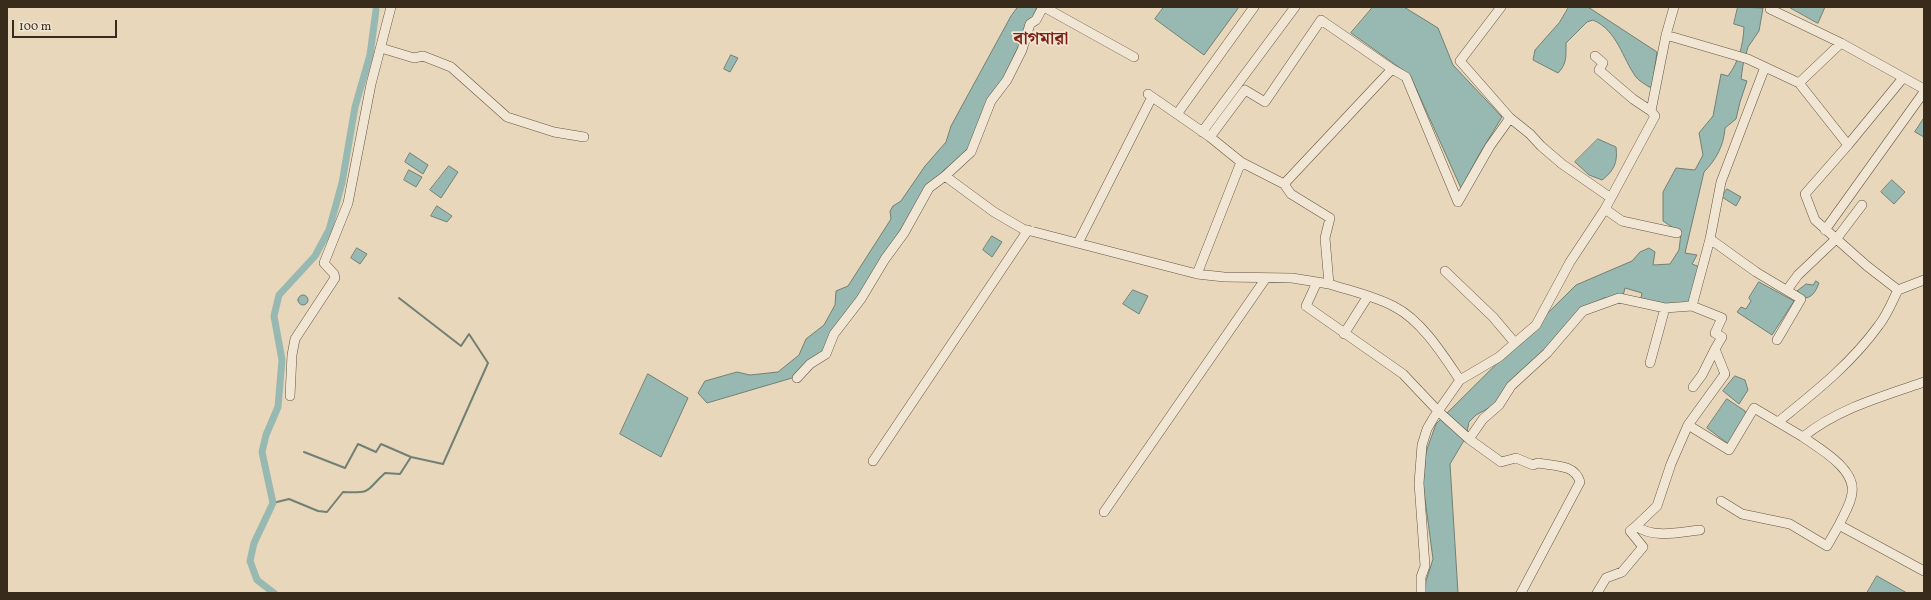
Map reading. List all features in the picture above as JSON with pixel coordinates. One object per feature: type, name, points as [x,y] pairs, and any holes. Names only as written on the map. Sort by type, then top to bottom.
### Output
[{"type":"street","points":[[290,396],[292,355],[295,339],[335,278],[324,263],[348,203],[370,84],[381,48],[390,7]]},
{"type":"street","points":[[797,378],[810,364],[826,354],[834,334],[861,299],[885,259],[904,233],[929,188],[945,176],[971,152],[991,101],[1007,80],[1022,50],[1030,24],[1036,20],[1043,7],[1134,57]]},
{"type":"street","points":[[1177,114],[1254,7]]},
{"type":"street","points":[[1206,134],[1294,7]]},
{"type":"street","points":[[1501,7],[1460,61],[1510,118],[1530,134],[1555,158],[1611,198]]},
{"type":"street","points":[[1651,111],[1666,36],[1674,7]]},
{"type":"street","points":[[1770,9],[1841,43],[1903,78],[1924,88]]},
{"type":"street","points":[[1206,134],[1245,90],[1265,102],[1321,20],[1406,77],[1458,202],[1490,146],[1510,118]]},
{"type":"street","points":[[1666,36],[1748,59],[1799,83],[1848,145]]},
{"type":"street","points":[[1799,83],[1841,43]]},
{"type":"street","points":[[381,48],[414,58],[423,56],[451,67],[507,117],[554,132],[584,137]]},
{"type":"street","points":[[1421,593],[1421,577],[1426,566],[1420,483],[1422,445],[1427,429],[1460,380],[1499,357],[1536,325],[1570,262],[1611,198],[1655,116],[1651,111],[1633,99],[1599,70],[1604,63],[1596,56]]},
{"type":"street","points":[[1692,306],[1710,239],[1721,182],[1765,67]]},
{"type":"street","points":[[1284,184],[1392,69]]},
{"type":"street","points":[[1898,290],[1867,266],[1837,238],[1825,230],[1813,217],[1805,194],[1848,145],[1903,78]]},
{"type":"street","points":[[1825,230],[1924,92]]},
{"type":"street","points":[[1078,243],[1150,96],[1206,134],[1241,162],[1284,184],[1290,194],[1330,218],[1325,238],[1328,284]]},
{"type":"street","points":[[1197,274],[1241,162]]},
{"type":"street","points":[[945,176],[994,212],[1022,229],[1197,274],[1292,278],[1328,284],[1368,296],[1396,307],[1412,319],[1438,348],[1460,380]]},
{"type":"street","points":[[1787,290],[1798,275],[1837,238],[1862,205]]},
{"type":"street","points":[[1604,209],[1622,221],[1677,233]]},
{"type":"street","points":[[873,461],[1028,230]]},
{"type":"street","points":[[1710,239],[1801,299],[1777,340]]},
{"type":"street","points":[[1444,271],[1493,317],[1515,343]]},
{"type":"street","points":[[1104,512],[1266,278]]},
{"type":"street","points":[[1778,422],[1834,377],[1857,353],[1880,324],[1898,290],[1924,280]]},
{"type":"street","points":[[1316,282],[1306,306],[1403,374],[1439,413],[1468,438],[1501,462],[1516,458],[1533,465],[1538,463],[1570,469],[1578,474],[1580,482],[1520,593]]},
{"type":"street","points":[[1344,334],[1368,296]]},
{"type":"street","points":[[1468,438],[1483,419],[1499,405],[1511,386],[1547,353],[1583,311],[1618,298],[1665,308],[1692,306],[1722,318],[1715,333],[1722,337],[1702,375],[1693,387]]},
{"type":"street","points":[[1650,363],[1665,308]]},
{"type":"street","points":[[1597,593],[1606,578],[1622,572],[1643,547],[1630,531],[1657,506],[1671,464],[1688,425],[1725,374],[1715,349]]},
{"type":"street","points":[[1803,438],[1814,429],[1866,402],[1924,382]]},
{"type":"street","points":[[1688,425],[1729,450],[1754,408],[1829,455],[1849,473],[1853,493],[1839,525],[1827,546],[1790,524],[1742,514],[1721,501]]},
{"type":"street","points":[[1839,525],[1924,570]]},
{"type":"street","points":[[1636,526],[1643,531],[1662,534],[1700,530]]},
{"type":"water","points":[[1018,7],[1037,7],[1003,79],[981,114],[974,141],[963,157],[945,169],[924,192],[824,352],[806,364],[792,378],[707,403],[698,393],[705,381],[737,372],[750,375],[778,372],[799,355],[806,339],[824,325],[835,305],[836,291],[848,286],[891,219],[890,211],[893,206],[901,201],[925,166],[946,142],[951,126],[1011,16]]},
{"type":"water","points":[[1164,7],[1239,7],[1204,55],[1155,19]]},
{"type":"water","points":[[1373,7],[1404,7],[1438,28],[1453,65],[1502,117],[1461,188],[1410,75],[1351,33]]},
{"type":"water","points":[[1569,7],[1588,7],[1657,52],[1652,87],[1649,87],[1637,78],[1631,70],[1614,38],[1601,25],[1593,20],[1587,22],[1566,43],[1566,56],[1563,66],[1558,73],[1533,60],[1535,50],[1559,23]]},
{"type":"water","points":[[1738,7],[1763,8],[1759,31],[1748,47],[1743,65],[1741,79],[1747,81],[1736,119],[1725,128],[1719,152],[1704,172],[1685,253],[1697,255],[1692,264],[1700,267],[1689,303],[1677,305],[1640,302],[1642,293],[1625,288],[1623,296],[1604,298],[1591,304],[1546,350],[1525,367],[1500,396],[1496,404],[1476,415],[1469,422],[1466,437],[1450,464],[1458,593],[1425,593],[1426,581],[1433,559],[1423,484],[1426,452],[1436,424],[1576,285],[1632,261],[1640,252],[1649,248],[1655,252],[1653,265],[1670,264],[1679,250],[1681,233],[1663,221],[1663,192],[1676,168],[1695,170],[1703,155],[1699,133],[1713,116],[1721,74],[1728,76],[1738,59],[1743,41],[1744,27],[1734,24]]},
{"type":"water","points":[[1789,7],[1825,7],[1818,23]]},
{"type":"water","points":[[731,55],[738,58],[730,72],[724,69]]},
{"type":"water","points":[[1924,118],[1924,137],[1915,132]]},
{"type":"water","points":[[1598,139],[1616,147],[1616,162],[1610,173],[1602,180],[1589,175],[1575,162]]},
{"type":"water","points":[[410,153],[428,165],[423,174],[405,162]]},
{"type":"water","points":[[449,166],[458,172],[441,198],[430,190]]},
{"type":"water","points":[[409,170],[422,177],[416,187],[404,180]]},
{"type":"water","points":[[1892,180],[1905,192],[1894,204],[1881,192]]},
{"type":"water","points":[[1727,189],[1741,197],[1736,206],[1722,197]]},
{"type":"water","points":[[437,206],[452,216],[447,222],[431,216]]},
{"type":"water","points":[[992,236],[1002,242],[992,257],[983,250]]},
{"type":"water","points":[[357,248],[367,254],[360,264],[351,258]]},
{"type":"water","points":[[1816,281],[1819,283],[1817,288],[1809,297],[1806,298],[1797,291],[1806,284],[1813,285]]},
{"type":"water","points":[[1759,282],[1794,301],[1772,335],[1737,312],[1741,307],[1746,309],[1751,301],[1749,298]]},
{"type":"water","points":[[1133,290],[1148,296],[1139,314],[1123,304]]},
{"type":"water","points":[[301,295],[305,295],[307,296],[307,304],[301,305],[298,302],[298,298]]},
{"type":"water","points":[[648,374],[688,398],[661,457],[620,434]]},
{"type":"water","points":[[1735,376],[1745,380],[1748,390],[1739,404],[1723,391]]},
{"type":"water","points":[[1727,399],[1745,411],[1746,415],[1730,445],[1707,428]]},
{"type":"water","points":[[1877,576],[1907,593],[1867,593]]},
{"type":"waterway","points":[[274,593],[257,580],[250,561],[254,543],[273,503],[262,452],[266,435],[278,407],[282,360],[274,316],[279,295],[315,256],[329,230],[342,183],[355,107],[370,55],[376,10]]},
{"type":"waterway","points":[[399,298],[461,346],[469,334],[488,363],[443,464],[411,457]]},
{"type":"waterway","points":[[273,503],[289,499],[318,511],[327,512],[343,492],[360,492],[368,490],[385,473],[400,474],[411,457],[381,444],[376,452],[358,444],[345,468],[304,452]]},
{"type":"district","name":"বাগমারা","points":[[1041,41]]}]
